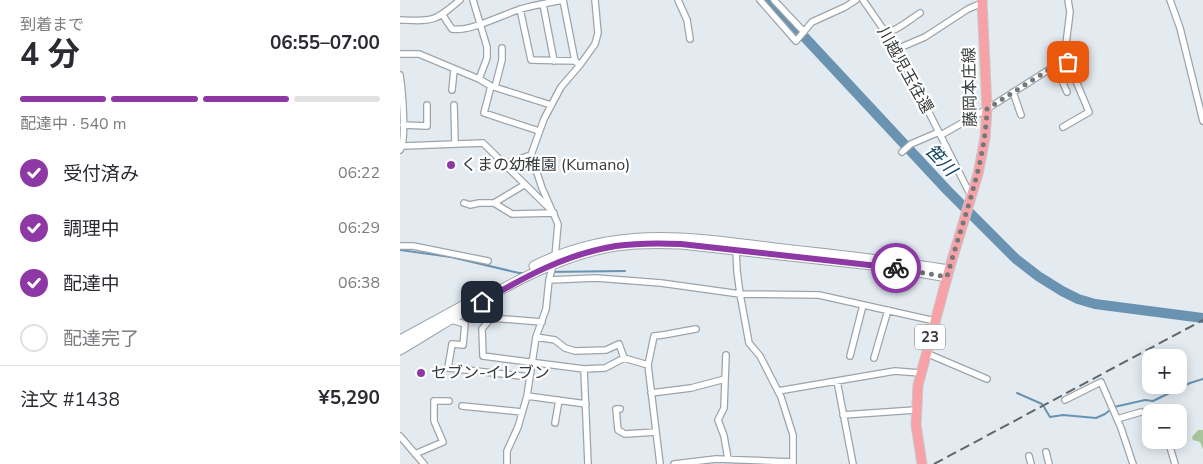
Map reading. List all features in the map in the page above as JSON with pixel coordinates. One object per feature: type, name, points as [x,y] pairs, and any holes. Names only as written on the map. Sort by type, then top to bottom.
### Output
[{"type":"main road","name":"藤岡本庄線","points":[[922,464],[916,410],[920,373],[984,150],[987,109],[982,1]]},
{"type":"street","points":[[400,20],[428,21],[442,14],[460,0]]},
{"type":"street","points":[[473,0],[487,47],[487,58],[479,79]]},
{"type":"street","points":[[442,14],[452,29],[459,31],[520,9],[563,0],[578,63]]},
{"type":"street","points":[[506,464],[507,451],[518,427],[527,396],[536,337],[546,309],[558,224],[542,188],[531,156],[539,131],[560,87],[578,63],[593,49],[597,39],[595,0]]},
{"type":"street","points":[[678,0],[687,20],[690,39]]},
{"type":"street","points":[[760,0],[796,41],[812,22],[856,0]]},
{"type":"street","points":[[774,0],[804,32]]},
{"type":"street","points":[[1064,60],[1070,12],[1068,0]]},
{"type":"street","points":[[1170,0],[1180,28],[1203,121]]},
{"type":"street","name":"川越児玉往還","points":[[865,1],[897,49],[940,134],[970,200]]},
{"type":"street","points":[[897,49],[930,34],[982,1]]},
{"type":"street","points":[[543,4],[554,61]]},
{"type":"street","points":[[520,9],[531,60],[578,63]]},
{"type":"street","points":[[886,33],[894,31],[920,13]]},
{"type":"street","points":[[502,48],[502,60],[484,113],[539,131]]},
{"type":"street","points":[[400,54],[419,54],[479,79],[493,87],[551,105]]},
{"type":"street","points":[[902,152],[911,144],[940,134],[987,109],[1064,60]]},
{"type":"street","points":[[1064,60],[1068,62],[1089,112],[1064,127]]},
{"type":"street","points":[[1055,65],[1067,92]]},
{"type":"street","points":[[452,90],[454,70]]},
{"type":"street","points":[[400,76],[402,86],[402,148],[483,143],[554,213]]},
{"type":"street","points":[[1013,92],[1021,114]]},
{"type":"street","points":[[454,104],[455,144]]},
{"type":"street","points":[[403,125],[427,126],[428,105]]},
{"type":"street","points":[[504,164],[531,156]]},
{"type":"street","points":[[464,203],[470,205],[494,203],[524,185]]},
{"type":"street","points":[[494,203],[512,214],[554,213]]},
{"type":"street","points":[[400,350],[576,249],[615,240],[647,237],[682,237],[891,261],[948,274]]},
{"type":"street","points":[[400,340],[522,272],[554,261],[616,246],[648,243],[681,244],[948,274]]},
{"type":"street","points":[[400,246],[413,246],[488,261]]},
{"type":"street","points":[[674,464],[728,459],[793,463],[793,435],[778,391],[760,356],[749,343],[740,294],[736,250]]},
{"type":"street","points":[[550,280],[606,279],[661,283],[740,294],[819,295],[935,321]]},
{"type":"street","points":[[850,356],[863,305]]},
{"type":"street","points":[[874,358],[888,310]]},
{"type":"street","points":[[542,322],[491,318],[482,329],[483,356],[584,369],[605,368],[624,358],[648,365]]},
{"type":"street","points":[[452,320],[465,324],[463,345],[452,344],[448,368],[530,377]]},
{"type":"street","points":[[660,464],[648,365],[654,336],[666,336],[671,333],[696,329]]},
{"type":"street","points":[[536,337],[554,340],[565,348],[574,351],[606,350],[619,344],[624,358]]},
{"type":"street","points":[[926,353],[987,379]]},
{"type":"street","points":[[726,355],[724,408],[718,420],[724,436],[728,459]]},
{"type":"street","points":[[584,369],[587,464]]},
{"type":"street","points":[[778,391],[895,371],[920,373]]},
{"type":"street","points":[[651,393],[691,388],[725,379]]},
{"type":"street","points":[[837,381],[853,464]]},
{"type":"street","points":[[1066,400],[1102,382],[1133,464]]},
{"type":"street","points":[[527,396],[586,404]]},
{"type":"street","points":[[555,423],[559,400]]},
{"type":"street","points":[[415,454],[442,442],[434,421],[434,401],[449,401]]},
{"type":"street","points":[[462,406],[522,412]]},
{"type":"street","points":[[620,409],[616,409],[618,430],[625,434],[656,432]]},
{"type":"street","points":[[843,415],[916,410]]},
{"type":"street","points":[[1117,419],[1142,412]]},
{"type":"street","points":[[400,436],[424,464]]},
{"type":"street","points":[[1171,449],[1175,464]]},
{"type":"street","points":[[1046,452],[1049,464]]},
{"type":"street","points":[[1029,456],[1031,464]]},
{"type":"green space","points":[[1198,430],[1203,430],[1203,449],[1200,442],[1193,440],[1192,437]]},
{"type":"waterway","name":"笹川","points":[[770,0],[947,190],[1016,259],[1038,276],[1078,299],[1095,304],[1203,318]]},
{"type":"waterway","points":[[400,250],[451,257],[525,273]]},
{"type":"waterway","points":[[545,272],[625,271]]},
{"type":"waterway","points":[[1044,407],[1050,417],[1063,415],[1096,418],[1114,407],[1145,400],[1153,401],[1190,383],[1203,379]]},
{"type":"waterway","points":[[1017,393],[1042,404]]},
{"type":"railway","points":[[934,464],[1203,320]]},
{"type":"way so far","points":[[896,268],[947,277],[984,150],[987,109],[1064,60],[1068,62]]},
{"type":"place","name":"くまの幼稚園 (Kumano)","points":[[451,165]]},
{"type":"place","name":"セブン-イレブン","points":[[421,373]]},
{"type":"route","points":[[482,302],[550,265],[578,255],[616,246],[648,243],[728,248],[896,268]]}]
